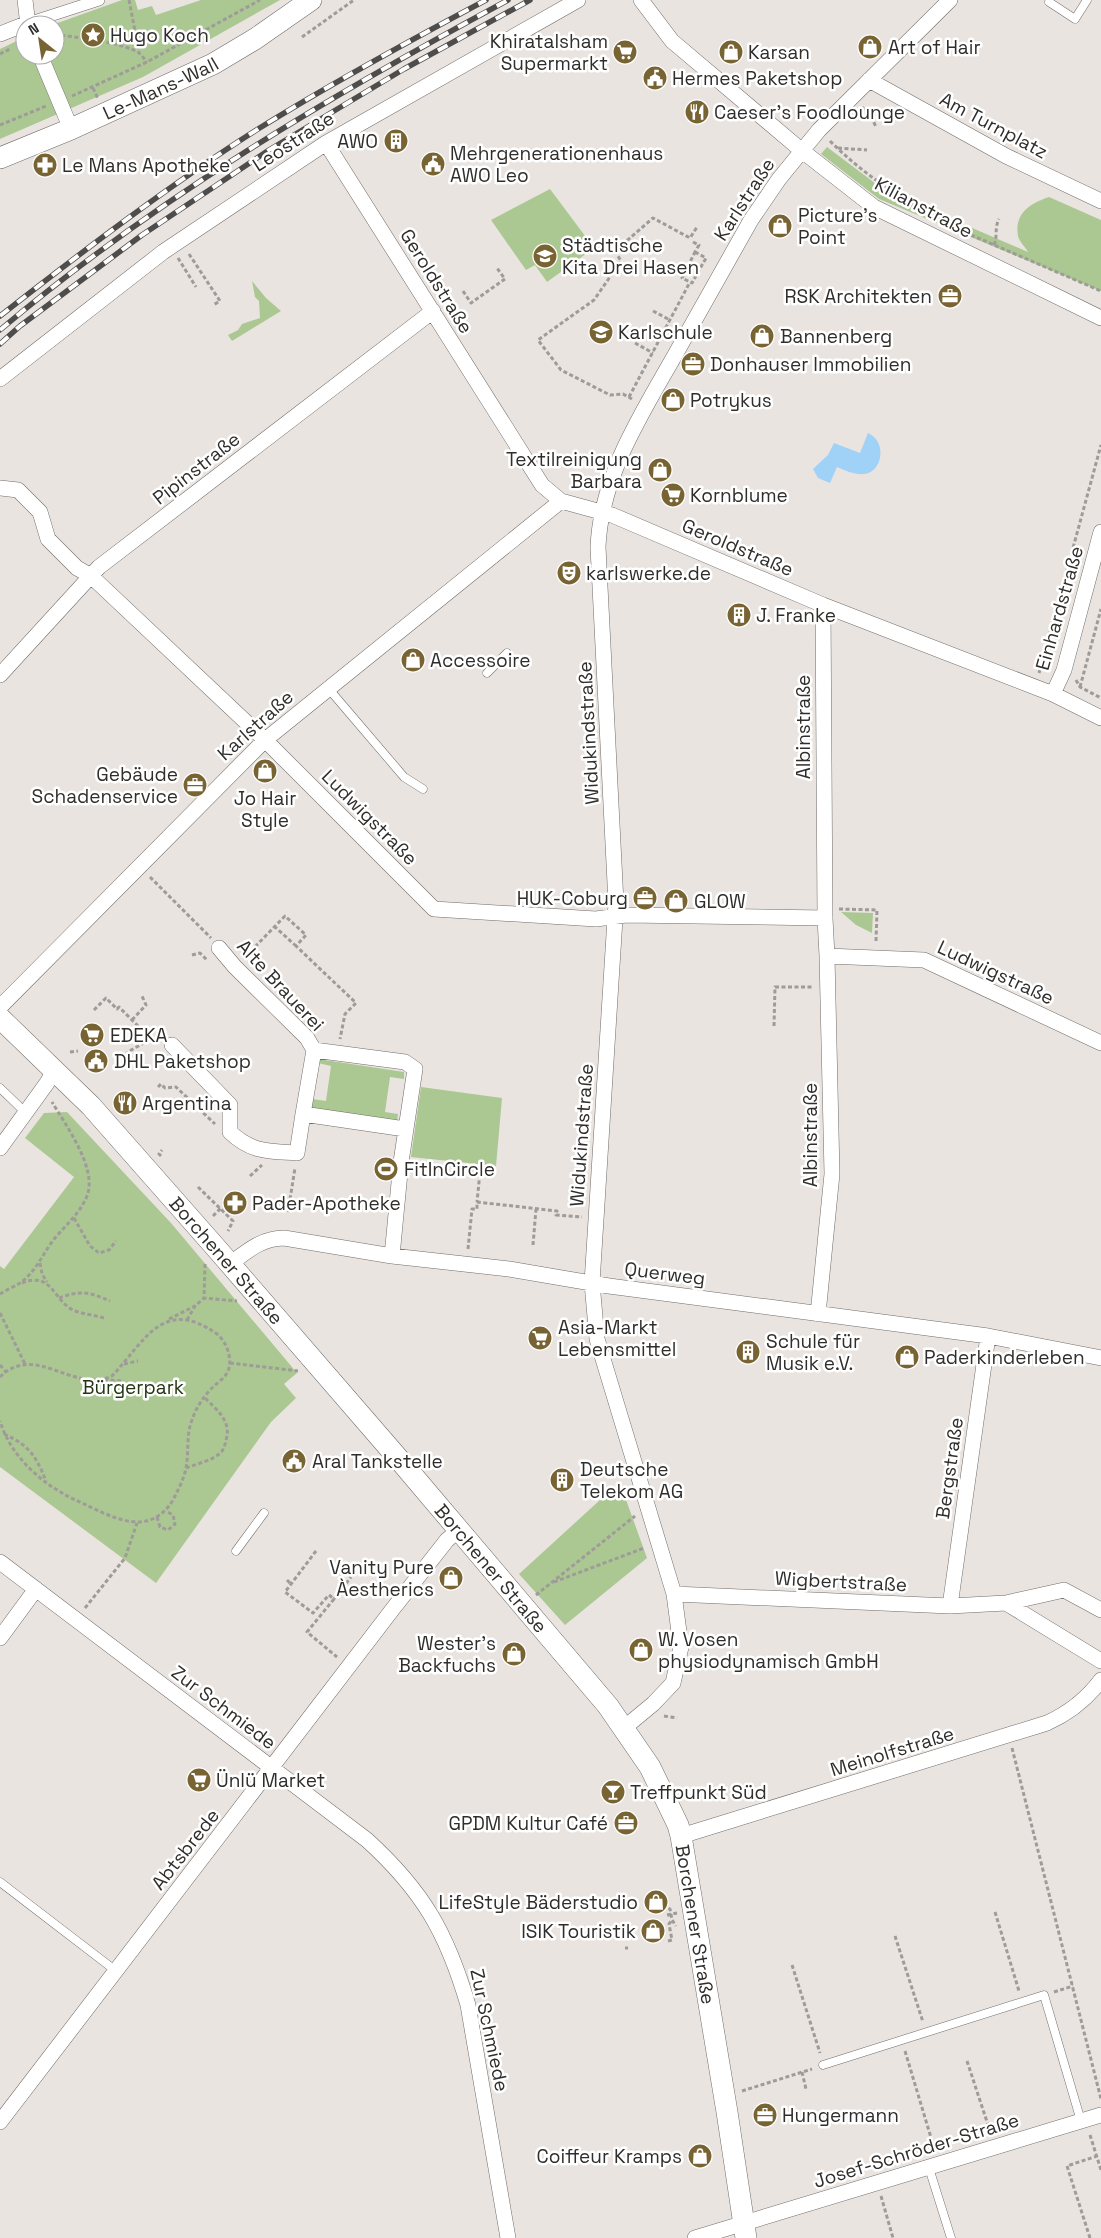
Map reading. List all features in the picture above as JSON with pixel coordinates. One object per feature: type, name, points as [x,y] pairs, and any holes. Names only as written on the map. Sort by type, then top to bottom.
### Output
[{"type":"main road","name":"Le-Mans-Wall","points":[[0,158],[71,129],[213,64],[255,39],[311,0]]},
{"type":"main road","name":"Borchener Straße","points":[[0,1018],[50,1076],[91,1106],[313,1359],[608,1706],[654,1774],[678,1825],[681,1836],[744,2230]]},
{"type":"street","points":[[25,0],[27,15]]},
{"type":"street","points":[[55,15],[99,0]]},
{"type":"street","name":"Leostraße","points":[[0,379],[176,244],[326,142],[578,0]]},
{"type":"street","name":"Kilianstraße","points":[[641,0],[672,41],[801,150],[874,207],[1101,318]]},
{"type":"street","name":"Karlstraße","points":[[602,512],[609,483],[646,406],[752,220],[801,150],[950,0]]},
{"type":"street","points":[[0,34],[15,29]]},
{"type":"street","points":[[44,65],[71,129]]},
{"type":"street","name":"Am Turnplatz","points":[[869,80],[1006,156],[1101,201]]},
{"type":"street","name":"Geroldstraße","points":[[326,142],[542,485],[562,501],[602,512],[823,605],[1053,694],[1101,718]]},
{"type":"street","name":"Pipinstraße","points":[[0,675],[99,567],[433,311]]},
{"type":"street","name":"Ludwigstraße","points":[[0,488],[18,490],[40,512],[48,538],[78,568],[91,576],[264,740],[434,908],[596,919],[626,915],[830,914]]},
{"type":"street","name":"Karlstraße","points":[[0,1006],[264,740],[562,501]]},
{"type":"street","name":"Widukindstraße","points":[[602,512],[598,547],[616,917],[592,1282],[597,1339],[674,1594],[681,1647],[672,1683],[653,1704],[624,1728]]},
{"type":"street","name":"Einhardstraße","points":[[1053,694],[1064,670],[1101,532]]},
{"type":"street","name":"Albinstraße","points":[[818,1314],[832,1174],[826,938],[830,914],[823,605]]},
{"type":"street","name":"Alte Brauerei","points":[[219,948],[235,967],[307,1038],[314,1050],[297,1153]]},
{"type":"street","name":"Ludwigstraße","points":[[827,956],[924,960],[1101,1043]]},
{"type":"street","points":[[172,1045],[230,1104],[230,1132],[243,1144],[265,1151],[297,1153]]},
{"type":"street","name":"Alte Brauerei","points":[[314,1050],[405,1062],[415,1070],[405,1129],[392,1256]]},
{"type":"street","points":[[0,1148],[50,1076]]},
{"type":"street","points":[[303,1114],[405,1129]]},
{"type":"street","name":"Querweg","points":[[230,1264],[251,1248],[266,1240],[284,1238],[392,1256],[509,1269],[818,1314],[988,1336],[1101,1358]]},
{"type":"street","name":"Bergstraße","points":[[950,1606],[988,1336]]},
{"type":"street","name":"Abtsbrede","points":[[0,2122],[349,1666],[447,1540],[458,1530]]},
{"type":"street","name":"Zur Schmiede","points":[[0,1562],[347,1824],[389,1860],[424,1901],[457,1969],[468,2005],[508,2238]]},
{"type":"street","points":[[0,1638],[36,1589]]},
{"type":"street","name":"Wigbertstraße","points":[[674,1594],[950,1606],[1006,1603],[1064,1590],[1101,1610]]},
{"type":"street","points":[[1006,1603],[1101,1661]]},
{"type":"street","name":"Meinolfstraße","points":[[681,1836],[1008,1736],[1060,1717],[1090,1695],[1101,1680]]},
{"type":"street","name":"Josef-Schröder-Straße","points":[[695,2238],[744,2230],[877,2183],[1101,2115]]},
{"type":"lane","points":[[1049,2],[1075,19],[1087,0]]},
{"type":"lane","points":[[487,673],[507,653]]},
{"type":"lane","points":[[328,688],[404,777],[423,789]]},
{"type":"lane","points":[[0,1088],[26,1113]]},
{"type":"lane","points":[[236,1551],[264,1513]]},
{"type":"lane","points":[[0,1882],[116,1971]]},
{"type":"lane","points":[[823,2065],[1044,1995],[1084,2121]]},
{"type":"lane","points":[[934,2166],[951,2238]]},
{"type":"path","points":[[129,0],[139,52],[147,62]]},
{"type":"path","points":[[0,125],[93,88],[147,62],[260,0]]},
{"type":"path","points":[[302,37],[354,0]]},
{"type":"path","points":[[65,35],[76,36],[139,52]]},
{"type":"path","points":[[852,97],[871,116],[876,127]]},
{"type":"path","points":[[819,130],[837,148],[885,188],[936,219]]},
{"type":"path","points":[[837,148],[867,150]]},
{"type":"path","points":[[623,394],[610,395],[561,370],[538,340],[594,300],[622,261],[615,251],[654,218],[690,238],[697,227]]},
{"type":"path","points":[[994,245],[997,239],[995,228],[999,219]]},
{"type":"path","points":[[969,234],[1101,291]]},
{"type":"path","points":[[690,282],[682,278],[699,245],[693,242]]},
{"type":"path","points":[[176,244],[196,287]]},
{"type":"path","points":[[176,244],[220,301],[213,305]]},
{"type":"path","points":[[629,397],[690,282],[692,283],[706,258],[695,252]]},
{"type":"path","points":[[463,291],[471,303],[504,279],[497,268]]},
{"type":"path","points":[[676,270],[683,274]]},
{"type":"path","points":[[653,310],[670,320]]},
{"type":"path","points":[[635,343],[653,353]]},
{"type":"path","points":[[1038,678],[1101,445]]},
{"type":"path","points":[[1080,687],[1101,609]]},
{"type":"path","points":[[1072,674],[1080,687],[1101,698]]},
{"type":"path","points":[[139,866],[213,939],[219,948]]},
{"type":"path","points":[[830,914],[877,910],[876,941]]},
{"type":"path","points":[[235,967],[285,916],[306,935],[296,946]]},
{"type":"path","points":[[274,926],[356,1003],[345,1014],[337,1052]]},
{"type":"path","points":[[192,955],[200,953],[213,966]]},
{"type":"path","points":[[774,1026],[775,987],[817,986]]},
{"type":"path","points":[[132,1020],[146,1005],[142,996]]},
{"type":"path","points":[[94,1010],[106,998],[154,1042]]},
{"type":"path","points":[[125,1055],[132,1048],[143,1045],[150,1038]]},
{"type":"path","points":[[70,1052],[78,1051]]},
{"type":"path","points":[[20,1284],[40,1262],[54,1239],[74,1218],[88,1193],[88,1176],[83,1157],[49,1097],[50,1076]]},
{"type":"path","points":[[158,1088],[161,1084],[165,1088],[176,1087],[221,1130],[230,1132]]},
{"type":"path","points":[[288,1212],[297,1153]]},
{"type":"path","points":[[468,1252],[472,1209],[477,1209],[480,1172],[469,1171]]},
{"type":"path","points":[[198,1187],[233,1221],[228,1231]]},
{"type":"path","points":[[477,1202],[557,1211],[556,1214],[596,1219]]},
{"type":"path","points":[[212,1217],[221,1208]]},
{"type":"path","points":[[533,1244],[536,1209]]},
{"type":"path","points":[[74,1218],[90,1246],[99,1253],[109,1250],[116,1241]]},
{"type":"path","points":[[204,1298],[205,1258]]},
{"type":"path","points":[[40,1262],[42,1274],[59,1298],[73,1309],[104,1318]]},
{"type":"path","points":[[0,1294],[20,1284],[36,1281],[49,1284]]},
{"type":"path","points":[[104,1380],[112,1376],[150,1332],[195,1306],[204,1298],[240,1300],[253,1291]]},
{"type":"path","points":[[59,1298],[71,1293],[91,1293],[110,1301]]},
{"type":"path","points":[[187,1320],[195,1306]]},
{"type":"path","points":[[0,1313],[26,1364]]},
{"type":"path","points":[[0,1421],[4,1434],[24,1463],[46,1482],[68,1497],[122,1520],[138,1523],[157,1517],[166,1511],[177,1492],[186,1468],[190,1422],[204,1397],[225,1376],[230,1364],[228,1350],[221,1338],[199,1324],[187,1320],[168,1320]]},
{"type":"path","points":[[230,1364],[296,1373],[313,1359]]},
{"type":"path","points":[[123,1364],[138,1362]]},
{"type":"path","points":[[0,1364],[6,1372]]},
{"type":"path","points":[[0,1378],[6,1372],[26,1364],[44,1366],[93,1382],[104,1380],[124,1381]]},
{"type":"path","points":[[186,1468],[218,1455],[224,1449],[228,1435],[228,1427],[223,1417],[204,1397]]},
{"type":"path","points":[[4,1434],[22,1441],[38,1460],[46,1482]]},
{"type":"path","points":[[522,1606],[647,1506]]},
{"type":"path","points":[[157,1517],[160,1527],[168,1530],[175,1524],[173,1515],[166,1511]]},
{"type":"path","points":[[76,1620],[125,1558],[138,1523]]},
{"type":"path","points":[[551,1583],[658,1543]]},
{"type":"path","points":[[316,1551],[285,1592],[313,1613],[329,1595],[334,1599]]},
{"type":"path","points":[[349,1666],[307,1632],[351,1577]]},
{"type":"path","points":[[287,1580],[291,1584]]},
{"type":"path","points":[[1008,1736],[1101,2099]]},
{"type":"path","points":[[995,1912],[1022,2002]]},
{"type":"path","points":[[667,1915],[676,1913]]},
{"type":"path","points":[[668,1941],[672,1940],[668,1924],[672,1920]]},
{"type":"path","points":[[895,1936],[926,2032]]},
{"type":"path","points":[[724,2096],[823,2065],[792,1965]]},
{"type":"path","points":[[1044,1995],[1072,1986]]},
{"type":"path","points":[[902,2041],[934,2166]]},
{"type":"path","points":[[967,2061],[995,2146]]},
{"type":"path","points":[[802,2072],[806,2089]]},
{"type":"path","points":[[1084,2121],[1101,2170]]},
{"type":"path","points":[[1090,2238],[1067,2166],[1097,2156]]},
{"type":"path","points":[[877,2183],[893,2238]]},
{"type":"green space","points":[[122,0],[135,0],[138,10],[152,6],[156,15],[201,0],[280,0],[143,77],[0,139],[0,49],[15,42],[15,65],[65,65],[65,20]]},
{"type":"green space","points":[[827,147],[884,190],[1028,252],[1018,236],[1017,228],[1021,215],[1025,210],[1042,199],[1049,197],[1101,220],[1101,291],[879,199],[821,154]]},
{"type":"green space","points":[[550,189],[594,248],[547,282],[535,265],[526,270],[491,220]]},
{"type":"green space","points":[[252,281],[266,298],[281,311],[232,341],[228,335],[238,330],[242,324],[260,318],[259,301],[255,297]]},
{"type":"green space","points":[[841,912],[873,913],[872,933],[856,925]]},
{"type":"green space","points":[[318,1059],[404,1072],[404,1079],[390,1077],[385,1112],[398,1114],[397,1122],[311,1109],[312,1099],[326,1101],[331,1066],[318,1063]]},
{"type":"green space","points":[[421,1087],[502,1098],[496,1166],[411,1157]]},
{"type":"green space","name":"Bürgerpark","points":[[67,1112],[171,1223],[297,1373],[284,1384],[296,1398],[271,1422],[156,1583],[0,1467],[0,1266],[4,1269],[74,1177],[25,1138],[44,1113]]},
{"type":"green space","points":[[612,1489],[617,1500],[625,1497],[647,1558],[565,1625],[519,1574]]},
{"type":"water","points":[[868,433],[874,437],[880,450],[880,456],[875,468],[870,472],[861,474],[837,467],[830,483],[818,478],[813,469],[828,455],[834,443],[860,453]]},
{"type":"railway","points":[[0,316],[126,220],[224,151],[342,79],[486,0]]},
{"type":"railway","points":[[0,330],[59,282],[120,237],[182,193],[245,152],[375,74],[508,0]]},
{"type":"railway","points":[[0,344],[20,326],[142,235],[269,150],[404,69],[530,0]]},
{"type":"place","name":"Hugo Koch","points":[[93,35]]},
{"type":"place","name":"Art of Hair","points":[[870,47]]},
{"type":"place","name":"Khiratalsham Supermarkt","points":[[625,52]]},
{"type":"place","name":"Karsan","points":[[731,52]]},
{"type":"place","name":"Hermes Paketshop","points":[[655,78]]},
{"type":"place","name":"Caeser's Foodlounge","points":[[697,112]]},
{"type":"place","name":"AWO","points":[[396,141]]},
{"type":"place","name":"Mehrgenerationenhaus AWO Leo","points":[[433,164]]},
{"type":"place","name":"Le Mans Apotheke","points":[[45,165]]},
{"type":"place","name":"Picture's Point","points":[[780,226]]},
{"type":"place","name":"Städtische Kita Drei Hasen","points":[[545,256]]},
{"type":"place","name":"RSK Architekten","points":[[950,296]]},
{"type":"place","name":"Karlschule","points":[[601,332]]},
{"type":"place","name":"Bannenberg","points":[[762,336]]},
{"type":"place","name":"Donhauser Immobilien","points":[[693,364]]},
{"type":"place","name":"Potrykus","points":[[673,400]]},
{"type":"place","name":"Textilreinigung Barbara","points":[[660,470]]},
{"type":"place","name":"Kornblume","points":[[673,495]]},
{"type":"place","name":"karlswerke.de","points":[[569,573]]},
{"type":"place","name":"J. Franke","points":[[739,615]]},
{"type":"place","name":"Accessoire","points":[[413,660]]},
{"type":"place","name":"Jo Hair Style","points":[[265,771]]},
{"type":"place","name":"Gebäude Schadenservice","points":[[195,785]]},
{"type":"place","name":"HUK-Coburg","points":[[645,898]]},
{"type":"place","name":"GLOW","points":[[676,901]]},
{"type":"place","name":"EDEKA","points":[[92,1035]]},
{"type":"place","name":"DHL Paketshop","points":[[96,1061]]},
{"type":"place","name":"Argentina","points":[[125,1103]]},
{"type":"place","name":"FitInCircle","points":[[386,1169]]},
{"type":"place","name":"Pader-Apotheke","points":[[235,1203]]},
{"type":"place","name":"Asia-Markt Lebensmittel","points":[[540,1338]]},
{"type":"place","name":"Schule für Musik e.V.","points":[[748,1352]]},
{"type":"place","name":"Paderkinderleben","points":[[907,1357]]},
{"type":"place","name":"Aral Tankstelle","points":[[294,1461]]},
{"type":"place","name":"Deutsche Telekom AG","points":[[562,1480]]},
{"type":"place","name":"Vanity Pure Àestherics","points":[[451,1578]]},
{"type":"place","name":"W. Vosen physiodynamisch GmbH","points":[[641,1650]]},
{"type":"place","name":"Wester's Backfuchs","points":[[514,1654]]},
{"type":"place","name":"Ünlü Market","points":[[199,1780]]},
{"type":"place","name":"Treffpunkt Süd","points":[[613,1792]]},
{"type":"place","name":"GPDM Kultur Café","points":[[626,1823]]},
{"type":"place","name":"LifeStyle Bäderstudio","points":[[656,1902]]},
{"type":"place","name":"ISIK Touristik","points":[[653,1931]]},
{"type":"place","name":"Hungermann","points":[[765,2115]]},
{"type":"place","name":"Coiffeur Kramps","points":[[700,2156]]}]
